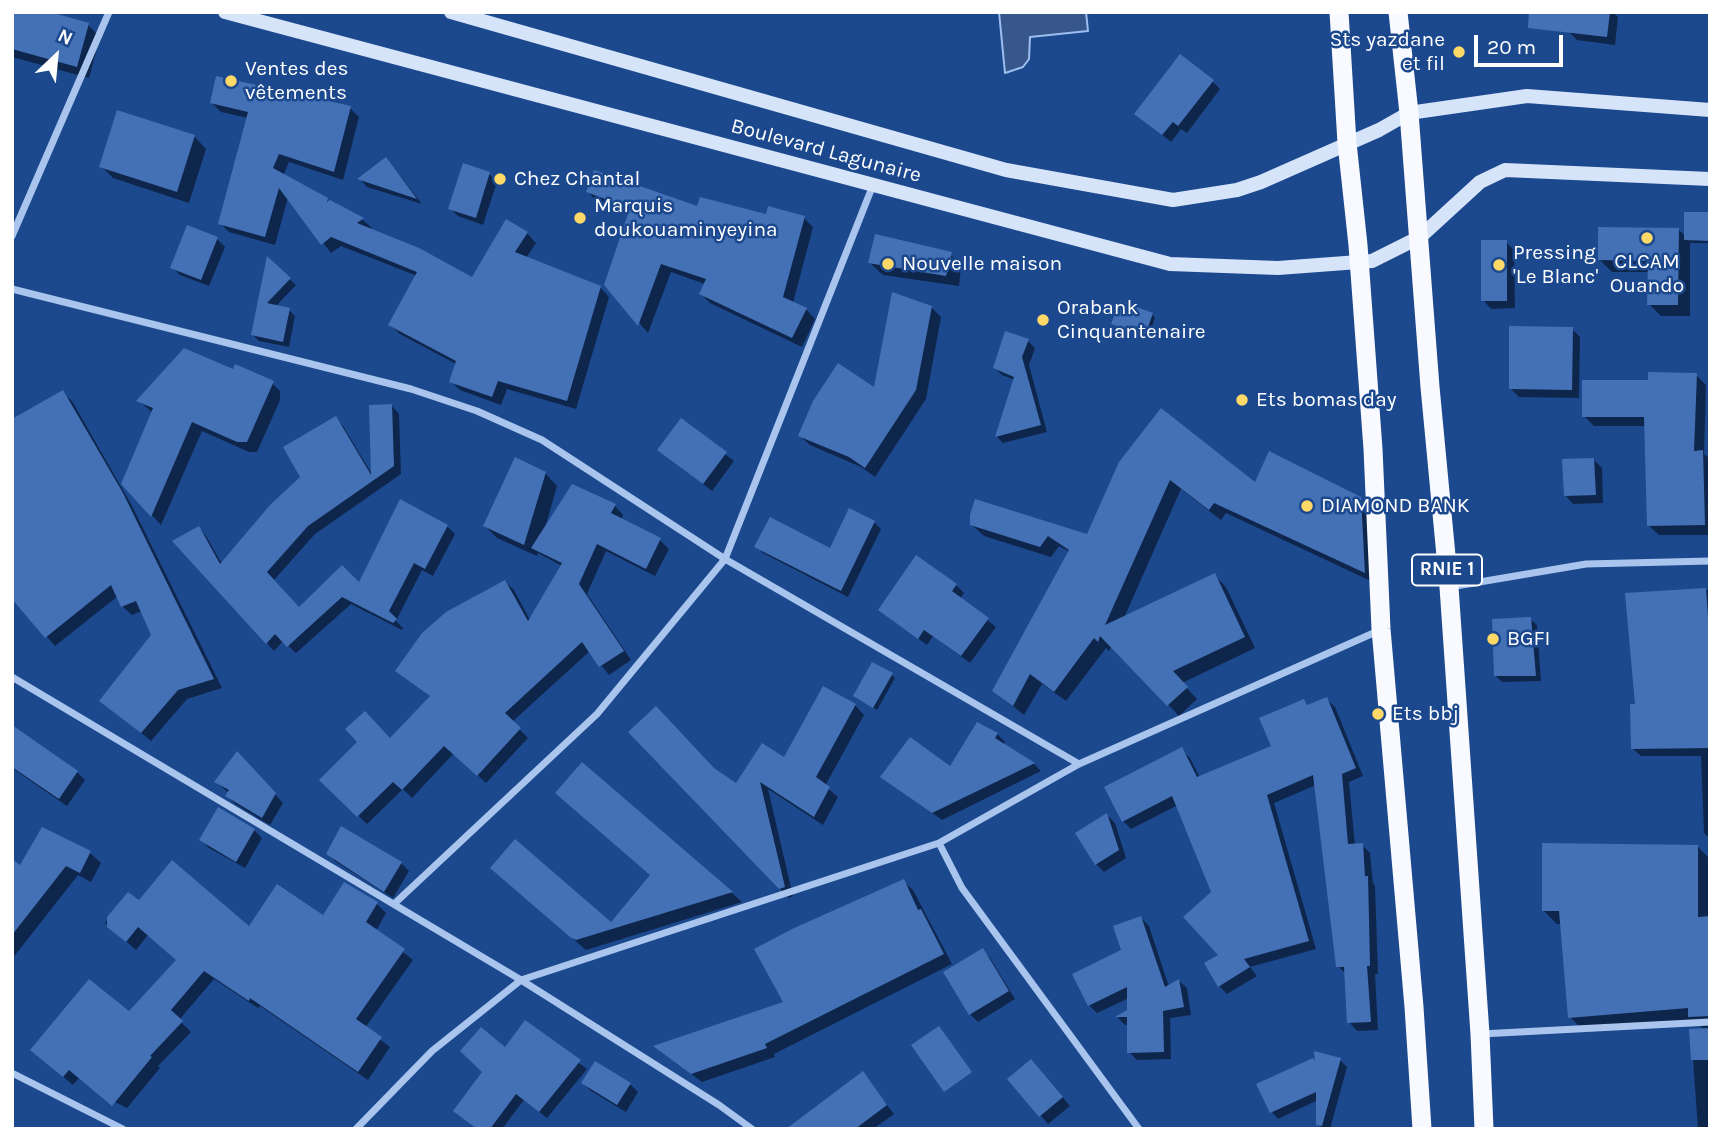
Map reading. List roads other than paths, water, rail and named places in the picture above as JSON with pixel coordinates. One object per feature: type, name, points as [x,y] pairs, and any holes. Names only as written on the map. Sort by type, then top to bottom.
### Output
[{"type":"highway","points":[[1339,12],[1347,143],[1373,449],[1381,629],[1422,1129]]},
{"type":"highway","name":"RNIE 1","points":[[1398,12],[1449,587],[1480,1034],[1484,1129]]},
{"type":"main road","name":"Boulevard Lagunaire","points":[[225,12],[1171,264],[1278,268],[1377,259],[1420,237],[1480,182],[1505,170],[1710,179]]},
{"type":"main road","name":"Boulevard Lagunaire","points":[[451,12],[1006,170],[1172,200],[1237,190],[1380,130],[1409,113]]},
{"type":"main road","points":[[1409,113],[1527,96],[1710,110]]},
{"type":"street","points":[[12,236],[109,12]]},
{"type":"street","points":[[394,904],[597,714],[726,559],[874,184]]},
{"type":"street","points":[[12,289],[411,389],[477,411],[542,440],[726,559],[1079,764]]},
{"type":"street","points":[[1449,587],[1586,564],[1710,561]]},
{"type":"street","points":[[356,1129],[432,1051],[521,980],[939,843],[1079,764],[1381,629]]},
{"type":"street","points":[[12,677],[521,980],[719,1105],[751,1129]]},
{"type":"street","points":[[939,843],[962,888],[1139,1129]]},
{"type":"street","points":[[1480,1034],[1710,1022]]},
{"type":"street","points":[[12,1073],[123,1129]]},
{"type":"water","points":[[999,12],[1086,12],[1088,31],[1030,37],[1029,59],[1023,67],[1005,73]]},
{"type":"place","name":"Sts yazdane et fil","points":[[1459,52]]},
{"type":"place","name":"Ventes des vêtements","points":[[231,81]]},
{"type":"place","name":"Chez Chantal","points":[[500,179]]},
{"type":"place","name":"Marquis doukouaminyeyina","points":[[580,218]]},
{"type":"place","name":"CLCAM Ouando","points":[[1647,238]]},
{"type":"place","name":"Nouvelle maison","points":[[888,264]]},
{"type":"place","name":"Pressing 'Le Blanc'","points":[[1499,265]]},
{"type":"place","name":"Orabank Cinquantenaire","points":[[1043,320]]},
{"type":"place","name":"Ets bomas day","points":[[1242,400]]},
{"type":"place","name":"DIAMOND BANK","points":[[1307,506]]},
{"type":"place","name":"BGFI","points":[[1493,639]]},
{"type":"place","name":"Ets bbj","points":[[1378,714]]}]
